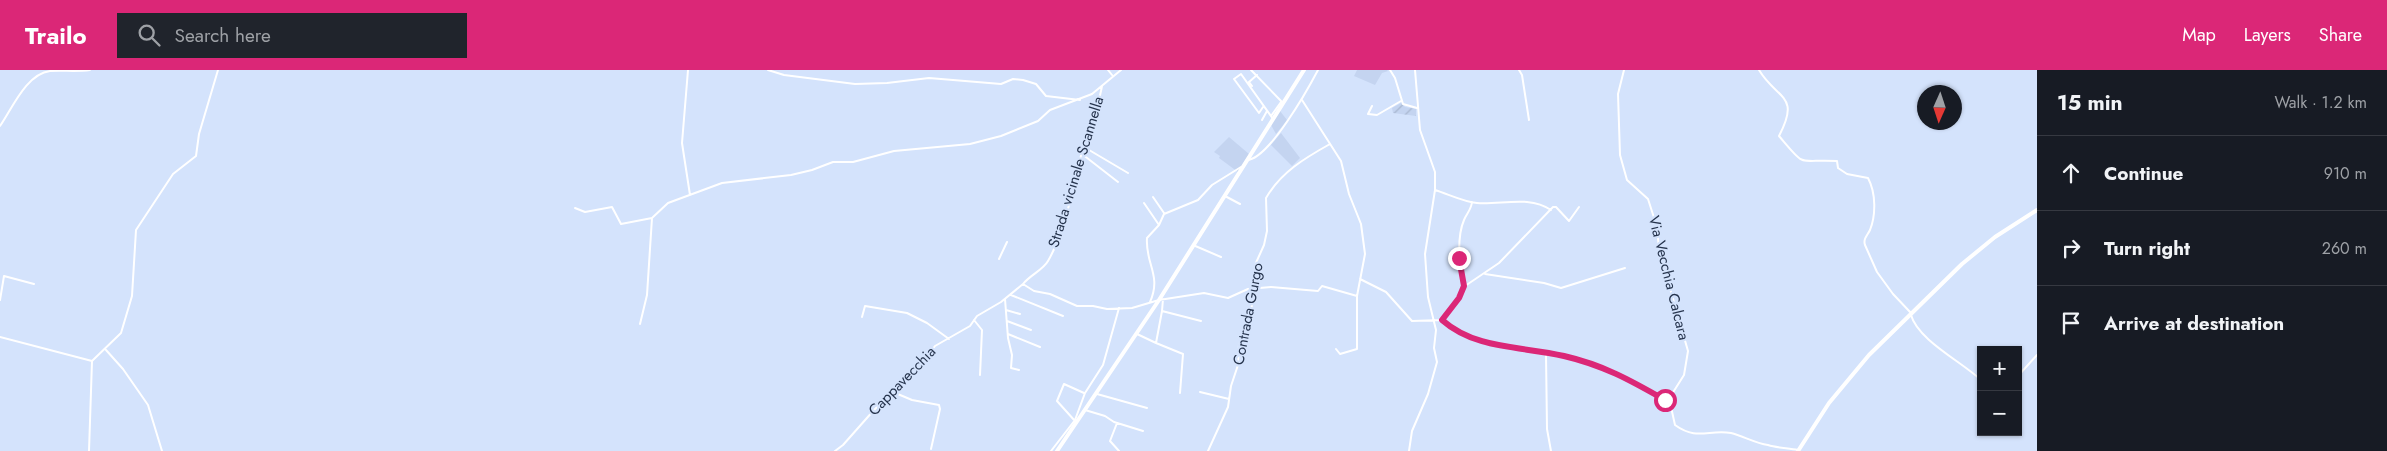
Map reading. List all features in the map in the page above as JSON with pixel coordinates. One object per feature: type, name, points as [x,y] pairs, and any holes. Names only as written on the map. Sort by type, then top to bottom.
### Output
[{"type":"main road","points":[[1057,451],[1161,299],[1243,166],[1250,159],[1272,118],[1304,70]]},
{"type":"main road","points":[[1798,450],[1834,398],[1869,355],[1978,251],[2037,210]]},
{"type":"street","points":[[0,126],[27,86],[41,72],[90,70]]},
{"type":"street","points":[[89,451],[92,361],[106,350],[121,333],[132,296],[136,230],[174,174],[196,156],[199,134],[218,70]]},
{"type":"street","points":[[688,70],[682,143],[690,195]]},
{"type":"street","points":[[768,70],[784,75],[855,84],[887,83],[930,78],[1001,84],[1013,79],[1036,84],[1046,96],[1080,100]]},
{"type":"street","points":[[1108,70],[1112,75]]},
{"type":"street","points":[[575,208],[585,212],[612,207],[620,224],[652,218],[668,203],[731,181],[791,175],[833,162],[854,162],[881,153],[970,144],[1022,128],[1043,119],[1050,110],[1080,100],[1102,86],[1112,75],[1121,70]]},
{"type":"street","points":[[1251,70],[1282,102]]},
{"type":"street","points":[[1250,159],[1277,135],[1302,100],[1318,70]]},
{"type":"street","points":[[1390,70],[1395,78],[1401,101],[1406,106],[1418,108]]},
{"type":"street","points":[[1409,451],[1412,431],[1428,394],[1436,366],[1434,348],[1436,334],[1428,297],[1426,254],[1435,190],[1435,172],[1423,141],[1415,70]]},
{"type":"street","points":[[1519,70],[1522,75],[1529,120]]},
{"type":"street","name":"Via Vecchia Calcara","points":[[1624,70],[1618,94],[1620,155],[1627,180],[1648,199],[1657,228],[1659,250],[1688,351],[1684,375],[1672,394],[1665,400]]},
{"type":"street","points":[[1759,70],[1784,97],[1790,108],[1780,136],[1795,156],[1806,162],[1837,161],[1838,168],[1847,174],[1868,178],[1874,190],[1874,200],[1872,222],[1864,241],[1877,272],[1911,314],[1913,322],[1933,344],[1953,357],[1977,377]]},
{"type":"street","points":[[1263,107],[1259,113],[1234,79],[1240,74],[1272,118]]},
{"type":"street","points":[[1252,86],[1249,82],[1256,75]]},
{"type":"street","name":"Strada vicinale Scannella","points":[[1023,284],[1028,277],[1047,264],[1057,244],[1082,153],[1098,106],[1102,86]]},
{"type":"street","points":[[1246,93],[1251,90]]},
{"type":"street","points":[[1302,100],[1342,164],[1348,188],[1361,224],[1365,254],[1358,296],[1357,349],[1340,354],[1336,349]]},
{"type":"street","points":[[1372,106],[1368,114],[1375,116],[1401,101]]},
{"type":"street","points":[[1262,120],[1267,111]]},
{"type":"street","name":"Contrada Gurgo","points":[[1208,451],[1228,410],[1238,365],[1239,344],[1247,327],[1255,289],[1255,265],[1264,245],[1267,231],[1266,198],[1279,180],[1295,165],[1330,144]]},
{"type":"street","points":[[1084,148],[1128,173]]},
{"type":"street","points":[[1082,153],[1118,182]]},
{"type":"street","points":[[1150,302],[1155,278],[1146,240],[1159,225],[1164,214],[1198,200],[1212,185],[1243,166]]},
{"type":"street","points":[[1435,190],[1472,202],[1526,202],[1540,204],[1551,210]]},
{"type":"street","points":[[1225,196],[1240,204]]},
{"type":"street","points":[[1153,197],[1164,214]]},
{"type":"street","points":[[1442,320],[1459,298],[1464,286],[1459,258],[1460,247],[1464,221],[1472,202]]},
{"type":"street","points":[[1144,203],[1159,225]]},
{"type":"street","points":[[1464,286],[1501,261],[1556,206],[1569,221],[1579,207]]},
{"type":"street","points":[[640,324],[646,295],[652,218]]},
{"type":"street","points":[[999,259],[1007,242]]},
{"type":"street","points":[[1193,245],[1221,257]]},
{"type":"street","points":[[1484,274],[1544,283],[1561,288],[1625,268]]},
{"type":"street","points":[[0,275],[34,284]]},
{"type":"street","points":[[0,300],[4,276]]},
{"type":"street","points":[[1360,278],[1386,292],[1409,319],[1416,321],[1442,320],[1454,330],[1487,344],[1546,353],[1606,368],[1665,400],[1671,407],[1675,425],[1690,432],[1700,435],[1717,431],[1732,433],[1767,445],[1798,450]]},
{"type":"street","points":[[1023,284],[1034,291],[1050,294],[1077,306],[1118,308],[1132,308],[1161,299],[1204,293],[1228,298],[1248,290],[1271,286],[1318,291],[1322,286],[1358,296]]},
{"type":"street","name":"Cappavecchia","points":[[834,451],[843,445],[874,410],[919,367],[935,346],[970,326],[977,316],[1011,295],[1023,284]]},
{"type":"street","points":[[1011,295],[1063,316]]},
{"type":"street","points":[[1005,299],[1008,334],[1012,350],[1011,368],[1019,370]]},
{"type":"street","points":[[1156,342],[1162,311],[1161,299]]},
{"type":"street","points":[[862,317],[865,306],[908,313],[927,323],[949,339]]},
{"type":"street","points":[[1051,451],[1076,422],[1085,393],[1103,365],[1118,308]]},
{"type":"street","points":[[1006,310],[1020,314]]},
{"type":"street","points":[[1162,311],[1202,321]]},
{"type":"street","points":[[974,320],[982,330],[980,375]]},
{"type":"street","points":[[1007,321],[1031,330]]},
{"type":"street","points":[[1008,334],[1040,347]]},
{"type":"street","points":[[1136,334],[1183,354]]},
{"type":"street","points":[[0,338],[92,361]]},
{"type":"street","points":[[106,350],[124,369],[148,405],[162,451]]},
{"type":"street","points":[[1180,393],[1184,350]]},
{"type":"street","points":[[1546,353],[1547,429],[1551,451]]},
{"type":"street","points":[[2022,372],[2037,355]]},
{"type":"street","points":[[1076,422],[1057,402],[1063,385],[1085,393]]},
{"type":"street","points":[[892,392],[912,400],[939,405],[940,409],[931,449]]},
{"type":"street","points":[[1200,392],[1229,400]]},
{"type":"street","points":[[1097,394],[1147,408]]},
{"type":"street","points":[[1085,410],[1106,416],[1117,423],[1143,431]]},
{"type":"street","points":[[1117,423],[1110,442],[1120,451]]},
{"type":"shaded area","points":[[1357,70],[1388,71],[1382,73],[1375,85],[1354,76]]},
{"type":"shaded area","points":[[1401,103],[1405,107],[1416,109],[1416,116],[1393,113],[1392,108]]},
{"type":"shaded area","points":[[1280,111],[1287,120],[1276,134],[1271,125]]},
{"type":"shaded area","points":[[1281,133],[1300,158],[1292,166],[1271,145]]},
{"type":"shaded area","points":[[1229,137],[1249,154],[1238,172],[1214,152]]},
{"type":"route","points":[[1459,258],[1464,286],[1461,295],[1442,320],[1454,330],[1487,344],[1564,356],[1606,368],[1665,400]]}]
